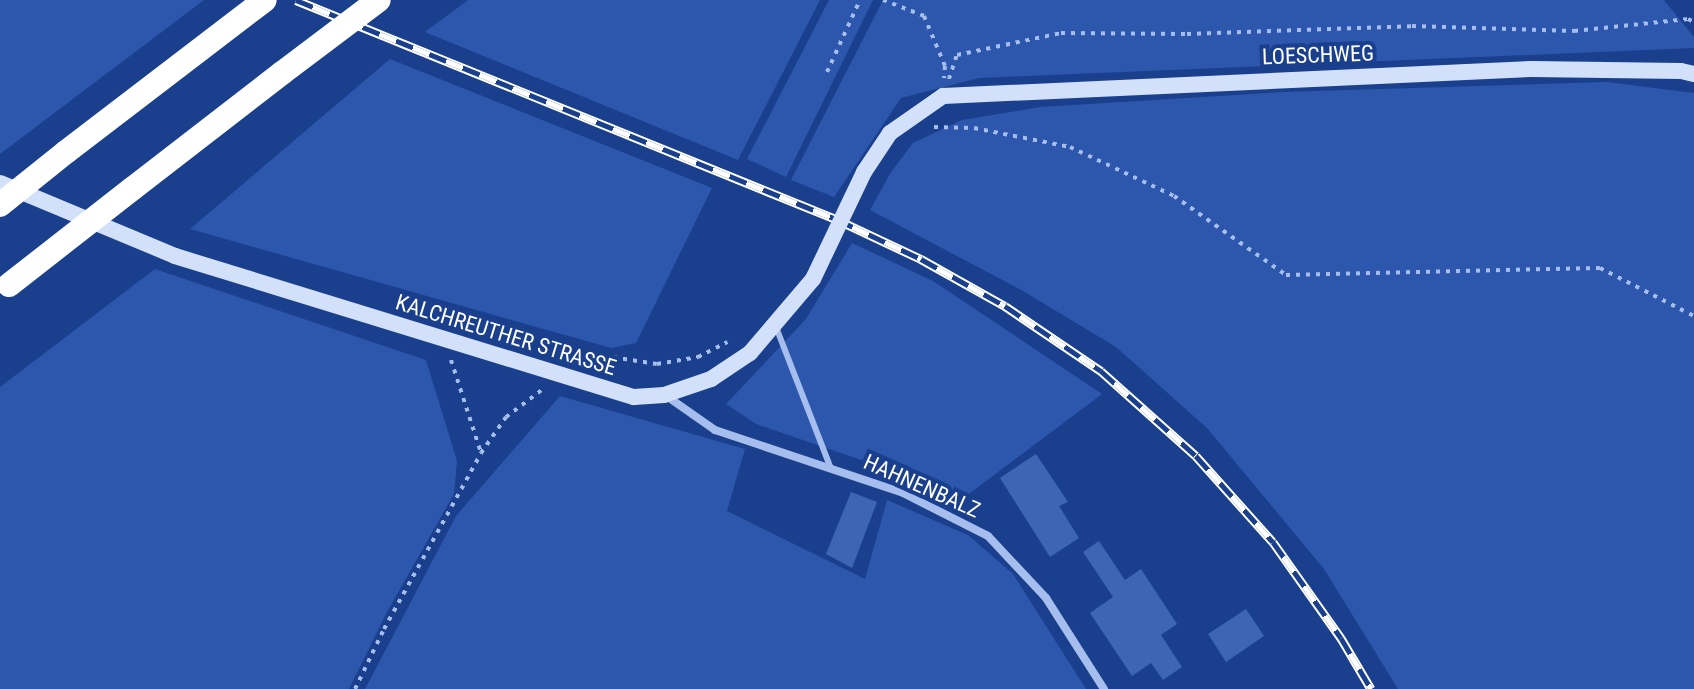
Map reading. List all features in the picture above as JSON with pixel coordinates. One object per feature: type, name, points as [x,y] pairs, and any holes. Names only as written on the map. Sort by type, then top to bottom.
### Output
[{"type":"highway","points":[[0,205],[265,0]]},
{"type":"highway","points":[[4,288],[379,0]]},
{"type":"street","name":"LOESCHWEG","points":[[943,96],[1531,69],[1681,71],[1694,74]]},
{"type":"street","points":[[890,133],[943,96]]},
{"type":"street","name":"KALCHREUTHER STRASSE","points":[[0,183],[175,256],[634,397],[664,395],[711,379],[750,353],[813,279],[864,172],[890,133]]},
{"type":"street","name":"HAHNENBALZ","points":[[664,395],[715,430],[830,466],[903,493],[988,536],[1046,598],[1104,689]]},
{"type":"lane","points":[[775,325],[830,466]]},
{"type":"path","points":[[827,72],[860,0]]},
{"type":"path","points":[[883,0],[924,16],[945,66],[943,96]]},
{"type":"path","points":[[943,96],[957,55],[1061,33],[1187,34],[1412,26],[1574,31],[1688,19],[1694,22]]},
{"type":"path","points":[[890,133],[937,127],[974,128],[1070,147],[1174,196],[1286,275],[1600,268],[1694,316]]},
{"type":"path","points":[[465,323],[554,348],[657,364],[698,357],[739,336]]},
{"type":"path","points":[[444,340],[481,453]]},
{"type":"path","points":[[355,689],[384,629],[481,453],[506,417],[561,376]]},
{"type":"shaded area","points":[[0,0],[204,0],[0,154]]},
{"type":"shaded area","points":[[468,0],[820,0],[738,160],[425,32]]},
{"type":"shaded area","points":[[829,0],[873,0],[786,177],[747,159]]},
{"type":"shaded area","points":[[883,0],[1664,0],[1694,37],[1694,48],[979,78],[901,98],[834,197],[791,180]]},
{"type":"shaded area","points":[[390,59],[712,188],[636,343],[611,348],[190,229]]},
{"type":"shaded area","points":[[1607,82],[1694,93],[1694,689],[1398,689],[1324,569],[1207,428],[1116,347],[1023,291],[870,210],[891,172],[913,143],[962,120],[1040,107],[1284,92]]},
{"type":"shaded area","points":[[852,243],[933,281],[1102,394],[966,496],[756,424],[726,404],[806,319]]},
{"type":"shaded area","points":[[155,269],[426,360],[457,461],[454,494],[387,612],[349,689],[0,689],[0,387]]},
{"type":"shaded area","points":[[560,396],[745,449],[727,511],[865,579],[887,500],[968,535],[1013,574],[1086,689],[365,689],[456,516]]},
{"type":"building","points":[[1036,454],[1068,502],[1059,506],[1079,538],[1050,557],[1000,478]]},
{"type":"building","points":[[851,492],[877,502],[852,568],[826,554]]},
{"type":"building","points":[[1099,541],[1125,580],[1141,569],[1177,624],[1161,635],[1182,667],[1163,680],[1151,663],[1132,676],[1090,613],[1113,597],[1083,552]]},
{"type":"building","points":[[1246,609],[1264,636],[1226,662],[1208,634]]},
{"type":"railway","points":[[296,0],[836,219],[921,259],[1005,306],[1101,371],[1196,456],[1273,542],[1341,638],[1371,689]]}]
